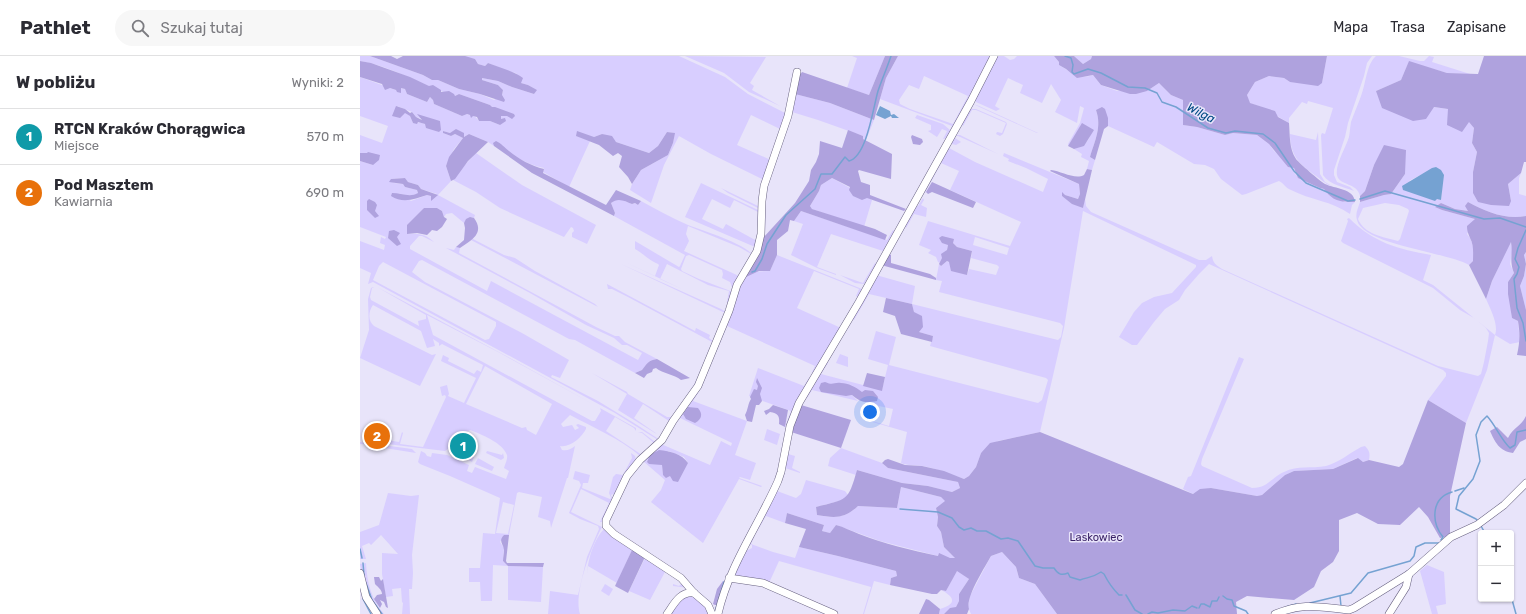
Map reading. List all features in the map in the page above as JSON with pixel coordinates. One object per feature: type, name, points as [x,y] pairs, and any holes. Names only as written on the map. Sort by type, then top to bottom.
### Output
[{"type":"street","points":[[718,614],[729,578],[778,481],[790,426],[799,403],[857,305],[971,101],[994,56]]},
{"type":"street","points":[[712,614],[708,605],[694,593],[686,582],[677,574],[610,531],[606,526],[606,520],[627,476],[640,460],[662,440],[673,421],[698,386],[729,311],[734,291],[757,250],[761,234],[764,186],[788,116],[797,72]]},
{"type":"street","points":[[1275,614],[1290,608],[1304,606],[1347,610],[1354,608],[1409,574],[1452,537],[1477,525],[1504,505],[1526,484]]},
{"type":"street","points":[[360,573],[366,597],[377,614]]},
{"type":"street","points":[[1389,614],[1406,587],[1409,574]]},
{"type":"street","points":[[729,578],[763,583],[834,614]]},
{"type":"street","points":[[667,614],[682,595],[686,593],[694,593]]},
{"type":"shaded area","points":[[360,56],[370,56],[423,75],[432,80],[438,80],[459,89],[480,94],[494,100],[502,95],[503,90],[498,85],[482,80],[482,78],[498,81],[534,94],[536,90],[521,83],[516,73],[488,63],[485,66],[478,64],[475,59],[455,56],[679,56],[725,77],[748,94],[787,114],[780,130],[751,115],[737,145],[771,160],[762,191],[760,191],[762,179],[711,154],[679,136],[664,165],[651,203],[630,190],[641,170],[668,155],[673,143],[674,133],[667,132],[658,146],[649,153],[616,142],[602,134],[594,137],[577,136],[590,141],[569,187],[543,172],[544,168],[522,160],[497,144],[494,143],[494,146],[469,134],[464,137],[453,132],[450,133],[443,131],[443,133],[451,136],[455,134],[463,138],[454,149],[446,166],[451,181],[438,195],[475,215],[474,218],[468,219],[464,223],[452,213],[446,214],[444,217],[442,211],[437,208],[424,208],[407,234],[422,235],[428,237],[434,242],[419,236],[410,246],[410,249],[487,291],[491,281],[638,360],[642,353],[627,345],[622,345],[614,338],[586,325],[446,248],[454,250],[456,247],[460,248],[459,253],[596,327],[615,336],[619,336],[625,342],[657,359],[650,361],[642,370],[635,373],[422,260],[419,261],[412,272],[425,282],[522,333],[569,360],[560,378],[552,375],[551,377],[598,401],[658,440],[615,413],[373,282],[368,284],[371,273],[360,268],[360,241],[384,250],[385,245],[380,243],[381,237],[385,239],[386,237],[360,227],[360,161],[373,165],[368,152],[360,153],[360,135],[382,143],[388,126],[360,116],[360,77],[401,92],[401,88],[405,89],[407,94],[427,102],[430,97],[434,104],[462,116],[466,114],[472,115],[479,121],[490,121],[500,125],[501,116],[515,116],[459,94],[455,96],[443,92],[397,72],[360,61]],"holes":[[[397,106],[412,112],[416,117],[423,119],[439,132],[423,123],[413,123],[410,116]],[[405,178],[408,182],[418,185],[421,189],[437,194],[431,200],[431,196],[427,195],[411,201],[398,193],[408,196],[416,195],[418,193],[417,190],[405,187],[403,184],[394,183],[391,179]],[[383,262],[496,322],[496,326],[489,339],[485,340],[373,280],[379,266]]]},
{"type":"shaded area","points":[[685,56],[766,57],[750,83],[754,86],[752,90],[780,106],[749,92],[724,73]]},
{"type":"shaded area","points":[[852,56],[885,56],[869,95],[847,88],[857,58]]},
{"type":"shaded area","points":[[898,56],[992,56],[989,58],[985,69],[947,138],[943,139],[947,131],[942,129],[937,137],[928,131],[931,130],[931,125],[915,118],[917,115],[943,124],[950,130],[952,126],[880,99],[886,78]],"holes":[[[924,76],[968,96],[953,124],[910,109],[900,104],[899,100],[909,85],[919,89]]]},
{"type":"shaded area","points":[[997,56],[1004,56],[1010,60],[1017,56],[1054,56],[1059,62],[1059,65],[1071,73],[1083,77],[1093,75],[1101,85],[1117,91],[1147,91],[1159,83],[1171,95],[1183,100],[1183,125],[1197,127],[1225,135],[1233,133],[1257,135],[1269,144],[1274,151],[1294,168],[1295,174],[1345,202],[1355,202],[1352,205],[1350,214],[1336,206],[1289,189],[1279,181],[1242,195],[1221,179],[1214,169],[1205,165],[1194,164],[1157,142],[1154,147],[1108,126],[1108,118],[1096,110],[1098,116],[1098,128],[1090,157],[1095,160],[1092,170],[1087,169],[1089,161],[1081,157],[1082,154],[1074,149],[1084,144],[1090,136],[1082,124],[1068,146],[1080,123],[1084,108],[1080,106],[1077,123],[1055,112],[1061,100],[1051,84],[1042,103],[1020,93],[1023,85],[1008,78],[995,106],[1000,109],[996,111],[976,102],[975,100]]},
{"type":"shaded area","points":[[1074,56],[1092,56],[1091,59],[1083,64]]},
{"type":"shaded area","points":[[1327,56],[1372,56],[1367,63],[1334,170],[1334,175],[1337,182],[1350,187],[1354,191],[1329,181],[1323,175],[1321,135],[1322,133],[1325,134],[1333,108],[1308,101],[1307,104],[1302,102],[1289,118],[1289,123],[1262,107],[1249,103],[1247,95],[1255,82],[1269,76],[1284,78],[1290,82],[1322,83]]},
{"type":"shaded area","points":[[1376,56],[1399,56],[1424,61],[1429,56],[1434,57],[1432,62],[1470,74],[1447,73],[1409,62],[1401,80],[1376,91],[1433,107],[1448,109],[1469,121],[1474,128],[1472,143],[1477,152],[1473,172],[1511,201],[1508,184],[1521,173],[1519,178],[1519,194],[1526,196],[1526,216],[1504,216],[1482,209],[1468,202],[1469,211],[1455,209],[1441,203],[1436,207],[1476,219],[1467,234],[1471,240],[1473,250],[1473,261],[1469,265],[1458,260],[1389,242],[1374,236],[1363,229],[1356,218],[1360,202],[1391,194],[1405,174],[1374,165],[1365,191],[1360,196],[1355,188],[1341,181],[1337,175],[1339,161],[1349,137],[1351,122],[1363,91],[1368,69]],"holes":[[[1436,167],[1442,190],[1441,200],[1409,181]],[[1385,203],[1399,205],[1408,209],[1409,211],[1398,241],[1369,231],[1358,219],[1363,208]]]},
{"type":"shaded area","points":[[801,72],[795,94],[830,103],[874,120],[866,140],[862,139],[863,136],[792,112],[798,75]]},
{"type":"shaded area","points":[[973,104],[979,106],[1038,133],[1037,133]]},
{"type":"shaded area","points":[[971,109],[976,109],[1006,122],[1007,124],[1003,134],[1000,136],[996,134],[997,132],[1002,133],[1006,123],[976,110],[972,110],[963,126],[961,124]]},
{"type":"shaded area","points":[[1318,132],[1320,174],[1325,182],[1332,186],[1325,183],[1300,163],[1294,153],[1290,141],[1290,134],[1316,140]]},
{"type":"shaded area","points":[[960,135],[998,154],[958,136],[955,138],[961,142],[956,145],[952,144],[951,142],[955,136]]},
{"type":"shaded area","points":[[948,147],[950,147],[949,148],[975,162],[1043,192],[1048,179],[1008,161],[1009,159],[1003,156],[1004,153],[1079,184],[1080,194],[1078,199],[1065,195],[1062,196],[1083,208],[1085,198],[1086,206],[1091,212],[1199,260],[1206,260],[1212,256],[1215,264],[1222,269],[1438,366],[1478,376],[1481,374],[1489,333],[1486,328],[1476,320],[1495,335],[1487,370],[1466,423],[1428,400],[1446,376],[1446,373],[1443,370],[1209,264],[1185,290],[1179,300],[1165,309],[1137,345],[1132,345],[1119,337],[1134,312],[1142,303],[1154,297],[1172,293],[1196,267],[1196,265],[1083,211],[1064,328],[1040,432],[998,441],[981,453],[976,467],[969,476],[964,479],[928,467],[906,465],[901,463],[907,432],[869,421],[871,420],[889,426],[893,409],[869,404],[873,402],[862,392],[846,396],[852,395],[858,401],[812,390],[807,398],[805,397],[820,375],[820,372],[826,362],[828,363],[821,374],[882,390],[888,365],[868,359],[876,331],[896,337],[889,365],[1038,403],[1042,400],[1048,380],[1046,378],[930,346],[933,336],[919,332],[912,304],[1058,340],[1061,337],[1063,326],[1060,323],[939,292],[942,281],[936,280],[939,264],[941,266],[947,261],[967,275],[969,269],[996,275],[999,267],[997,265],[971,258],[972,251],[957,247],[953,243],[948,245],[940,263],[938,262],[936,257],[928,253],[931,250],[919,245],[928,221],[1010,246],[1021,222],[950,190],[959,171],[941,163],[925,193],[923,190]],"holes":[[[975,237],[1009,248],[1007,255],[973,245]]]},
{"type":"shaded area","points":[[476,153],[522,185],[596,225],[587,244],[572,237],[572,233],[574,231],[571,227],[564,237],[500,208],[476,192],[453,180]]},
{"type":"shaded area","points":[[832,178],[872,200],[864,227],[812,209],[810,206],[821,185]]},
{"type":"shaded area","points":[[701,183],[758,210],[760,213],[734,200],[730,208],[712,199],[702,219],[723,229],[726,224],[757,241],[755,247],[685,217]]},
{"type":"shaded area","points":[[721,188],[760,207],[760,209],[728,193]]},
{"type":"shaded area","points":[[923,198],[924,200],[921,205],[927,208],[926,217],[914,214],[906,228],[904,225],[915,205],[918,206]]},
{"type":"shaded area","points":[[614,200],[623,200],[638,205],[641,201],[688,225],[741,246],[753,255],[739,247],[688,226],[686,234],[689,241],[684,251],[739,276],[734,288],[730,282],[722,278],[722,270],[689,255],[686,256],[681,269],[682,271],[733,292],[730,302],[727,302],[729,291],[708,285],[667,264],[660,279],[625,262],[655,276],[659,265],[635,249],[635,241],[679,267],[685,255],[614,216],[615,213],[611,203]]},
{"type":"shaded area","points":[[801,211],[887,240],[893,230],[895,232],[883,251],[831,234],[817,267],[836,275],[817,268],[791,255],[803,224],[794,221]]},
{"type":"shaded area","points":[[1349,218],[1358,227],[1387,244],[1431,255],[1423,280],[1433,285],[1474,318],[1460,310],[1433,288],[1343,243],[1341,241],[1348,221],[1347,219]]},
{"type":"shaded area","points":[[763,238],[760,253],[748,272],[770,271],[777,255],[862,289],[858,297],[856,296],[859,289],[814,271],[797,308],[841,328],[814,373],[812,372],[815,366],[727,326],[716,352],[735,292]]},
{"type":"shaded area","points":[[473,239],[504,255],[515,258],[598,307],[471,240]]},
{"type":"shaded area","points":[[1511,241],[1512,252],[1510,264],[1514,273],[1508,282],[1512,318],[1518,321],[1520,342],[1510,344],[1495,335],[1495,322],[1486,299],[1492,281]]},
{"type":"shaded area","points":[[1526,252],[1526,264],[1524,255]]},
{"type":"shaded area","points":[[875,263],[876,264],[864,284],[855,283],[840,275],[863,283]]},
{"type":"shaded area","points":[[621,264],[721,309],[726,312],[725,313]]},
{"type":"shaded area","points":[[1526,264],[1526,310],[1520,286],[1524,276]]},
{"type":"shaded area","points":[[876,275],[915,286],[912,304],[869,294],[854,320],[851,319]]},
{"type":"shaded area","points":[[607,284],[695,331],[696,328],[710,335],[709,338],[714,342],[698,383],[692,389],[706,361],[712,342],[628,297],[612,289],[608,289]]},
{"type":"shaded area","points":[[374,287],[372,288],[370,297],[371,300],[419,326],[418,321],[426,319],[426,315],[377,287],[593,404],[427,315],[433,335],[592,421],[595,421],[601,411],[600,408],[636,428],[636,431],[634,428],[615,417],[606,431],[642,455],[640,456],[615,439],[570,415],[561,424],[563,427],[572,425],[575,430],[579,428],[576,425],[578,424],[586,427],[586,429],[572,444],[560,446],[562,450],[569,450],[575,446],[568,478],[551,528],[550,521],[538,517],[542,497],[519,492],[517,493],[509,535],[504,535],[500,542],[504,548],[503,561],[508,566],[493,565],[492,601],[481,601],[480,582],[469,582],[469,568],[480,568],[483,533],[495,534],[500,498],[418,462],[421,451],[427,456],[431,457],[432,453],[447,455],[469,465],[467,471],[472,473],[475,467],[506,479],[509,471],[504,468],[507,460],[505,451],[491,440],[470,430],[445,451],[387,444],[387,440],[399,442],[402,432],[400,444],[423,447],[446,397],[445,395],[442,396],[440,387],[447,385],[448,396],[464,403],[476,378],[441,361],[443,355],[449,358],[448,361],[474,374],[477,370],[481,372],[483,365],[442,344],[439,346],[439,343],[433,339],[435,346],[427,348],[421,331],[373,305],[369,316],[374,326],[432,355],[436,354],[420,386],[360,358],[369,330],[368,299],[371,288]],"holes":[[[485,366],[552,404],[536,435],[527,430],[526,427],[522,428],[466,404]],[[503,502],[514,505],[508,534],[496,533]]]},
{"type":"shaded area","points":[[840,354],[848,357],[848,367],[836,363]]},
{"type":"shaded area","points":[[1239,357],[1244,359],[1202,459],[1202,466],[1252,488],[1258,488],[1266,485],[1279,474],[1289,470],[1330,465],[1361,447],[1365,446],[1368,449],[1370,456],[1369,460],[1363,462],[1357,458],[1333,469],[1294,471],[1285,475],[1262,495],[1257,496],[1211,488],[1193,494],[1183,489],[1188,477],[1191,476]]},
{"type":"shaded area","points":[[758,368],[804,386],[809,378],[811,380],[787,427],[785,427],[791,411],[749,396]]},
{"type":"shaded area","points":[[592,373],[627,392],[667,417],[672,417],[684,400],[685,401],[667,426],[669,421],[643,404],[634,418],[657,434],[618,410],[627,394]]},
{"type":"shaded area","points":[[695,393],[698,393],[693,401],[747,421],[735,455],[756,463],[750,480],[739,478],[762,486],[761,487],[739,479],[703,543],[651,502],[661,490],[665,480],[643,461],[661,444],[710,465],[721,441],[731,446],[732,443],[678,416]],"holes":[[[668,451],[684,457],[688,463],[663,475],[662,465]]]},
{"type":"shaded area","points":[[767,429],[780,434],[777,445],[764,440]]},
{"type":"shaded area","points":[[642,432],[655,443],[648,450],[654,443],[642,433],[638,433]]},
{"type":"shaded area","points":[[360,442],[412,449],[416,453],[360,444]]},
{"type":"shaded area","points":[[790,446],[788,454],[795,456],[792,468],[800,473],[785,468],[788,447]]},
{"type":"shaded area","points":[[465,448],[471,451],[470,455],[474,457],[472,462],[463,457]]},
{"type":"shaded area","points":[[841,448],[882,463],[888,468],[958,482],[960,488],[952,492],[928,486],[902,483],[857,470],[856,475],[828,466],[830,458]]},
{"type":"shaded area","points":[[487,451],[502,455],[503,453],[504,458],[501,460],[486,453]]},
{"type":"shaded area","points":[[631,453],[635,456],[636,460],[614,496],[613,494],[611,495],[613,500],[603,522],[600,522],[609,503],[581,489],[571,512],[602,527],[593,546],[581,581],[587,557],[599,529],[598,526],[569,513],[581,485],[579,481],[573,479],[575,471],[590,475],[588,483],[583,483],[582,488],[610,499],[609,493],[613,477],[616,474],[623,475],[632,458]]},
{"type":"shaded area","points":[[478,458],[494,467],[492,471],[475,464]]},
{"type":"shaded area","points":[[784,474],[777,491],[796,498],[801,494],[806,480],[845,491],[848,495],[843,500],[816,507],[817,515],[823,516],[834,517],[843,515],[858,506],[897,508],[901,487],[941,497],[946,501],[936,508],[938,517],[937,526],[941,532],[944,547],[955,558],[950,559],[939,554],[938,556],[880,541],[836,525],[830,533],[822,531],[824,525],[787,513],[785,523],[766,516],[759,528],[757,527]]},
{"type":"shaded area","points":[[388,493],[411,496],[419,495],[412,555],[412,589],[409,589],[410,614],[402,614],[403,603],[401,588],[392,589],[393,596],[386,597],[382,574],[382,553],[398,554],[381,535],[371,545],[369,543],[362,546],[366,559],[360,559],[360,532],[379,525]]},
{"type":"shaded area","points":[[604,529],[625,545],[633,548],[679,577],[689,588],[673,586],[673,584],[679,586],[682,583],[666,570],[650,600],[629,591],[645,558],[632,550],[617,583],[588,566],[592,550],[597,538]]},
{"type":"shaded area","points":[[752,536],[754,537],[751,544],[773,552],[795,558],[799,547],[896,571],[897,576],[891,578],[890,585],[874,581],[863,614],[871,587],[779,561],[769,583],[743,577],[743,575],[742,577],[732,576],[745,549],[748,550],[752,548],[752,545],[748,544]]},
{"type":"shaded area","points":[[1002,552],[1016,567],[1019,578],[1035,584],[1057,614],[971,614],[968,607],[970,596],[991,556]]},
{"type":"shaded area","points":[[366,563],[370,590],[384,614],[379,614],[367,590],[360,564]]},
{"type":"shaded area","points":[[1427,565],[1444,572],[1446,604],[1436,606],[1438,614],[1432,614],[1420,571]]},
{"type":"shaded area","points":[[508,566],[543,567],[541,602],[508,600]]},
{"type":"shaded area","points":[[957,570],[969,579],[959,594],[959,601],[956,607],[944,614],[939,614],[940,609],[949,605],[952,600],[949,595],[941,590],[946,591]]},
{"type":"shaded area","points":[[581,583],[579,594],[580,614],[548,614],[550,591],[578,595]]},
{"type":"shaded area","points":[[605,584],[613,589],[609,596],[601,591]]},
{"type":"shaded area","points":[[690,594],[701,600],[710,614],[669,614],[677,602]]},
{"type":"green space","points":[[370,56],[391,56],[397,59],[403,56],[465,56],[475,59],[478,64],[485,66],[488,63],[515,73],[523,78],[521,83],[537,90],[534,94],[498,81],[482,78],[482,80],[498,85],[503,90],[502,95],[505,100],[504,102],[459,89],[438,80],[432,80],[423,75]]},
{"type":"green space","points":[[885,56],[898,56],[886,78],[874,120],[830,103],[795,94],[799,76],[802,72],[869,95]]},
{"type":"green space","points":[[1054,56],[1074,56],[1083,64],[1091,59],[1092,56],[1327,56],[1322,83],[1318,86],[1290,82],[1284,78],[1269,76],[1255,82],[1247,95],[1250,103],[1275,111],[1278,117],[1289,123],[1291,146],[1298,161],[1325,184],[1348,191],[1354,197],[1355,202],[1337,200],[1330,196],[1324,189],[1298,178],[1294,168],[1288,167],[1269,144],[1257,135],[1233,133],[1225,135],[1197,127],[1183,125],[1183,100],[1171,95],[1159,83],[1147,91],[1130,94],[1101,85],[1093,75],[1077,78],[1059,65],[1059,62]]},
{"type":"green space","points":[[1484,56],[1526,56],[1526,162],[1524,162],[1521,173],[1508,184],[1511,201],[1509,206],[1491,205],[1478,202],[1473,193],[1473,172],[1477,152],[1472,143],[1474,128],[1469,122],[1462,132],[1447,125],[1448,109],[1434,107],[1426,119],[1413,121],[1382,108],[1376,91],[1401,80],[1409,61],[1447,73],[1478,74]]},
{"type":"green space","points":[[360,61],[371,63],[410,77],[429,86],[433,85],[441,90],[441,92],[449,91],[455,96],[459,94],[514,114],[515,116],[512,119],[507,116],[501,116],[501,119],[505,118],[506,121],[500,125],[490,121],[479,121],[477,117],[473,116],[471,118],[470,115],[467,114],[462,116],[434,104],[430,97],[427,102],[407,94],[405,89],[401,88],[401,93],[390,88],[385,90],[382,84],[360,77]]},
{"type":"green space","points":[[396,106],[405,109],[410,113],[412,112],[416,117],[422,120],[417,114],[440,121],[441,130],[439,132],[426,128],[425,124],[418,122],[417,124],[413,123],[410,116],[405,113],[400,118],[392,116]]},
{"type":"green space","points":[[1102,107],[1105,109],[1108,118],[1108,126],[1104,129],[1095,160],[1090,157],[1098,128],[1098,116],[1096,110]]},
{"type":"green space","points":[[1082,123],[1094,130],[1084,146],[1074,149],[1068,146]]},
{"type":"green space","points":[[456,129],[464,133],[464,137],[469,134],[488,142],[468,161],[455,179],[451,181],[446,166],[449,157],[463,138],[455,134],[451,136],[443,133],[443,131],[450,133]]},
{"type":"green space","points":[[848,130],[863,136],[863,139],[892,154],[891,179],[859,170],[858,171],[861,182],[870,185],[870,195],[906,209],[904,211],[867,198],[862,200],[853,196],[849,190],[850,187],[832,178],[821,185],[810,206],[812,209],[875,229],[887,235],[885,240],[801,211],[794,221],[790,220],[788,231],[777,240],[777,255],[770,271],[759,271],[746,277],[760,253],[763,238],[795,203],[809,181],[811,170],[819,154],[820,141],[842,148]]},
{"type":"green space","points":[[577,131],[594,137],[602,134],[612,136],[616,142],[649,153],[658,146],[667,132],[675,133],[668,155],[641,170],[632,184],[619,167],[622,156],[618,153],[613,156],[599,145],[576,136]]},
{"type":"green space","points":[[912,135],[922,139],[923,142],[920,145],[913,144],[911,137]]},
{"type":"green space","points":[[496,141],[521,159],[534,166],[544,169],[543,173],[606,205],[616,190],[641,201],[638,205],[622,200],[614,201],[611,203],[615,213],[614,216],[532,173],[494,146],[493,143]]},
{"type":"green space","points":[[1384,145],[1406,150],[1405,174],[1391,194],[1360,202],[1360,196],[1365,191],[1374,165]]},
{"type":"green space","points":[[368,152],[380,155],[379,160],[373,165],[360,161],[360,153]]},
{"type":"green space","points":[[1087,169],[1092,170],[1083,208],[1072,204],[1062,196],[1062,192],[1065,195],[1078,199],[1080,194],[1079,184],[1050,171],[1072,176],[1080,176],[1084,175]]},
{"type":"green space","points":[[405,178],[408,182],[418,185],[421,189],[438,195],[431,201],[431,196],[427,195],[404,200],[391,196],[392,193],[409,195],[418,193],[417,190],[405,187],[403,184],[389,182],[391,179]]},
{"type":"green space","points":[[932,182],[976,202],[973,208],[932,192],[928,194],[926,192]]},
{"type":"green space","points":[[369,199],[377,205],[375,211],[379,216],[375,218],[367,210],[367,201]]},
{"type":"green space","points":[[1468,202],[1482,209],[1504,216],[1526,216],[1526,252],[1524,255],[1526,264],[1524,276],[1520,286],[1526,310],[1526,356],[1517,355],[1519,325],[1518,321],[1512,318],[1508,294],[1508,282],[1514,273],[1512,265],[1511,242],[1492,281],[1486,299],[1469,265],[1473,261],[1473,249],[1467,226],[1475,219],[1435,207],[1441,203],[1455,209],[1468,211],[1465,206]]},
{"type":"green space","points":[[424,208],[437,208],[442,211],[444,217],[447,219],[442,227],[437,231],[432,230],[427,235],[417,233],[407,234],[407,225]]},
{"type":"green space","points":[[470,217],[474,218],[477,223],[478,232],[469,242],[460,248],[456,247],[464,240],[464,223],[466,219]]},
{"type":"green space","points":[[394,230],[400,233],[397,237],[401,244],[397,246],[388,238],[389,231]]},
{"type":"green space","points":[[942,236],[954,239],[953,243],[957,247],[972,251],[967,275],[951,271],[949,262],[947,261],[941,266],[939,264],[942,258],[941,254],[947,250],[948,245],[942,243],[939,238]]},
{"type":"green space","points":[[888,253],[891,255],[891,263],[930,274],[936,278],[936,280],[881,265]]},
{"type":"green space","points":[[886,298],[912,304],[914,312],[922,316],[923,327],[919,332],[933,336],[932,342],[901,334],[895,316],[883,312]]},
{"type":"green space","points":[[657,359],[690,378],[681,380],[656,368],[644,378],[635,373],[642,370],[649,362]]},
{"type":"green space","points":[[867,373],[885,377],[882,391],[863,386]]},
{"type":"green space","points":[[757,378],[762,388],[760,394],[762,401],[759,405],[756,405],[752,422],[747,421],[745,415],[751,399],[750,397],[754,389],[757,390]]},
{"type":"green space","points":[[825,382],[830,384],[846,384],[855,387],[862,392],[865,390],[873,391],[878,397],[877,401],[864,402],[858,400],[852,395],[846,396],[821,392],[819,388],[821,383]]},
{"type":"green space","name":"Laskowiec","points":[[1428,400],[1466,423],[1450,496],[1450,536],[1440,538],[1428,517],[1419,507],[1400,525],[1378,524],[1357,513],[1339,520],[1339,551],[1333,562],[1321,571],[1314,587],[1294,600],[1247,596],[1236,602],[1237,614],[1057,614],[1035,584],[1019,578],[1016,567],[1002,552],[991,556],[984,567],[970,598],[967,614],[944,614],[950,608],[956,607],[959,601],[959,594],[969,579],[957,571],[946,591],[941,590],[937,594],[890,585],[891,578],[897,576],[896,571],[799,547],[806,529],[785,523],[787,513],[824,525],[822,531],[830,533],[836,525],[868,538],[888,544],[938,556],[939,553],[950,558],[955,558],[944,547],[941,532],[937,526],[938,517],[936,508],[945,501],[941,497],[901,487],[897,508],[858,506],[844,515],[829,517],[817,515],[816,507],[845,498],[851,488],[857,470],[902,483],[928,486],[952,492],[960,488],[958,482],[888,468],[882,463],[888,459],[905,465],[922,466],[944,471],[964,479],[969,476],[976,467],[981,453],[990,443],[1040,432],[1193,494],[1200,489],[1211,488],[1257,496],[1262,495],[1285,475],[1294,471],[1333,469],[1358,458],[1363,462],[1369,460],[1399,467],[1403,464]]},
{"type":"green space","points":[[773,405],[788,410],[785,427],[779,424],[779,417],[777,414],[770,412],[766,415],[764,411]]},
{"type":"green space","points":[[801,405],[851,420],[841,448],[791,432]]},
{"type":"green space","points":[[688,407],[698,408],[701,412],[700,418],[695,423],[686,419],[683,414]]},
{"type":"green space","points":[[1526,416],[1526,439],[1520,442],[1513,453],[1501,448],[1490,431],[1497,427],[1508,438],[1512,431],[1522,423]]},
{"type":"green space","points":[[659,450],[667,451],[682,457],[688,463],[678,482],[673,481],[670,476],[666,478],[663,475],[662,465],[649,464],[647,462],[650,455]]},
{"type":"green space","points":[[504,535],[509,535],[507,563],[544,563],[543,567],[508,566],[503,561],[504,550],[501,541]]},
{"type":"green space","points":[[632,550],[645,557],[628,593],[615,586]]},
{"type":"green space","points":[[374,577],[379,577],[381,581],[383,579],[388,608],[384,602],[380,600],[382,604],[380,608],[374,599],[377,595],[382,593],[375,584]]},
{"type":"green space","points":[[723,581],[725,582],[718,605],[715,605],[713,604],[717,589]]},
{"type":"green space","points":[[926,599],[940,609],[939,614],[919,614]]},
{"type":"water","points":[[880,106],[890,111],[891,115],[894,114],[899,118],[892,118],[891,116],[885,119],[876,115]]},
{"type":"water","points":[[1436,167],[1441,170],[1444,175],[1441,200],[1437,199],[1435,201],[1403,190],[1402,186]]},
{"type":"waterway","points":[[752,272],[755,271],[762,259],[767,244],[786,215],[815,189],[821,174],[832,174],[845,157],[849,161],[855,157],[860,150],[865,141],[878,91],[891,56]]},
{"type":"waterway","name":"Wilga","points":[[1065,56],[1071,58],[1073,65],[1072,72],[1074,74],[1088,69],[1101,73],[1128,87],[1145,88],[1157,93],[1162,102],[1176,107],[1208,128],[1226,133],[1235,131],[1263,134],[1275,143],[1294,171],[1306,183],[1348,201],[1355,200]]},
{"type":"waterway","name":"Wilga","points":[[1360,199],[1385,191],[1484,219],[1500,218],[1526,227]]},
{"type":"waterway","points":[[1526,230],[1515,259],[1519,267],[1514,279],[1517,308],[1523,323],[1526,341]]},
{"type":"waterway","points":[[1478,521],[1456,509],[1459,496],[1473,479],[1480,461],[1476,435],[1481,422],[1487,416],[1510,448],[1515,445],[1517,432],[1526,430]]},
{"type":"waterway","points":[[1455,491],[1464,488]]},
{"type":"waterway","points":[[1441,540],[1443,537],[1436,524],[1435,511],[1440,499],[1452,492]]},
{"type":"waterway","points":[[900,509],[938,512],[952,518],[959,527],[964,530],[971,528],[977,531],[986,531],[1001,539],[1008,538],[1018,541],[1035,566],[1054,568],[1060,574],[1068,573],[1070,577],[1080,580],[1101,572],[1119,595],[1122,595]]},
{"type":"waterway","points":[[1481,526],[1483,530]]},
{"type":"waterway","points":[[1310,603],[1351,593],[1368,573],[1410,561],[1414,556],[1416,547],[1425,543],[1439,543]]},
{"type":"waterway","points":[[360,549],[362,558]]},
{"type":"waterway","points":[[363,563],[364,575]]},
{"type":"waterway","points":[[715,612],[724,582]]},
{"type":"waterway","points":[[366,583],[372,600],[382,614]]},
{"type":"waterway","points":[[1126,595],[1135,610],[1142,614]]},
{"type":"waterway","points":[[1223,596],[1232,600],[1234,606],[1246,611],[1248,614]]},
{"type":"waterway","points":[[1340,596],[1341,606]]},
{"type":"waterway","points":[[1199,608],[1201,604],[1210,607],[1212,601],[1217,601],[1219,597]]},
{"type":"waterway","points":[[363,599],[371,614]]},
{"type":"waterway","points":[[1513,602],[1516,614]]},
{"type":"waterway","points":[[1286,607],[1296,604]]},
{"type":"waterway","points":[[1148,614],[1152,612],[1158,613],[1173,610],[1185,611],[1192,606],[1197,608]]},
{"type":"place","name":"Pod Masztem","points":[[377,436]]},
{"type":"place","name":"RTCN Kraków Chorągwica","points":[[463,446]]}]
